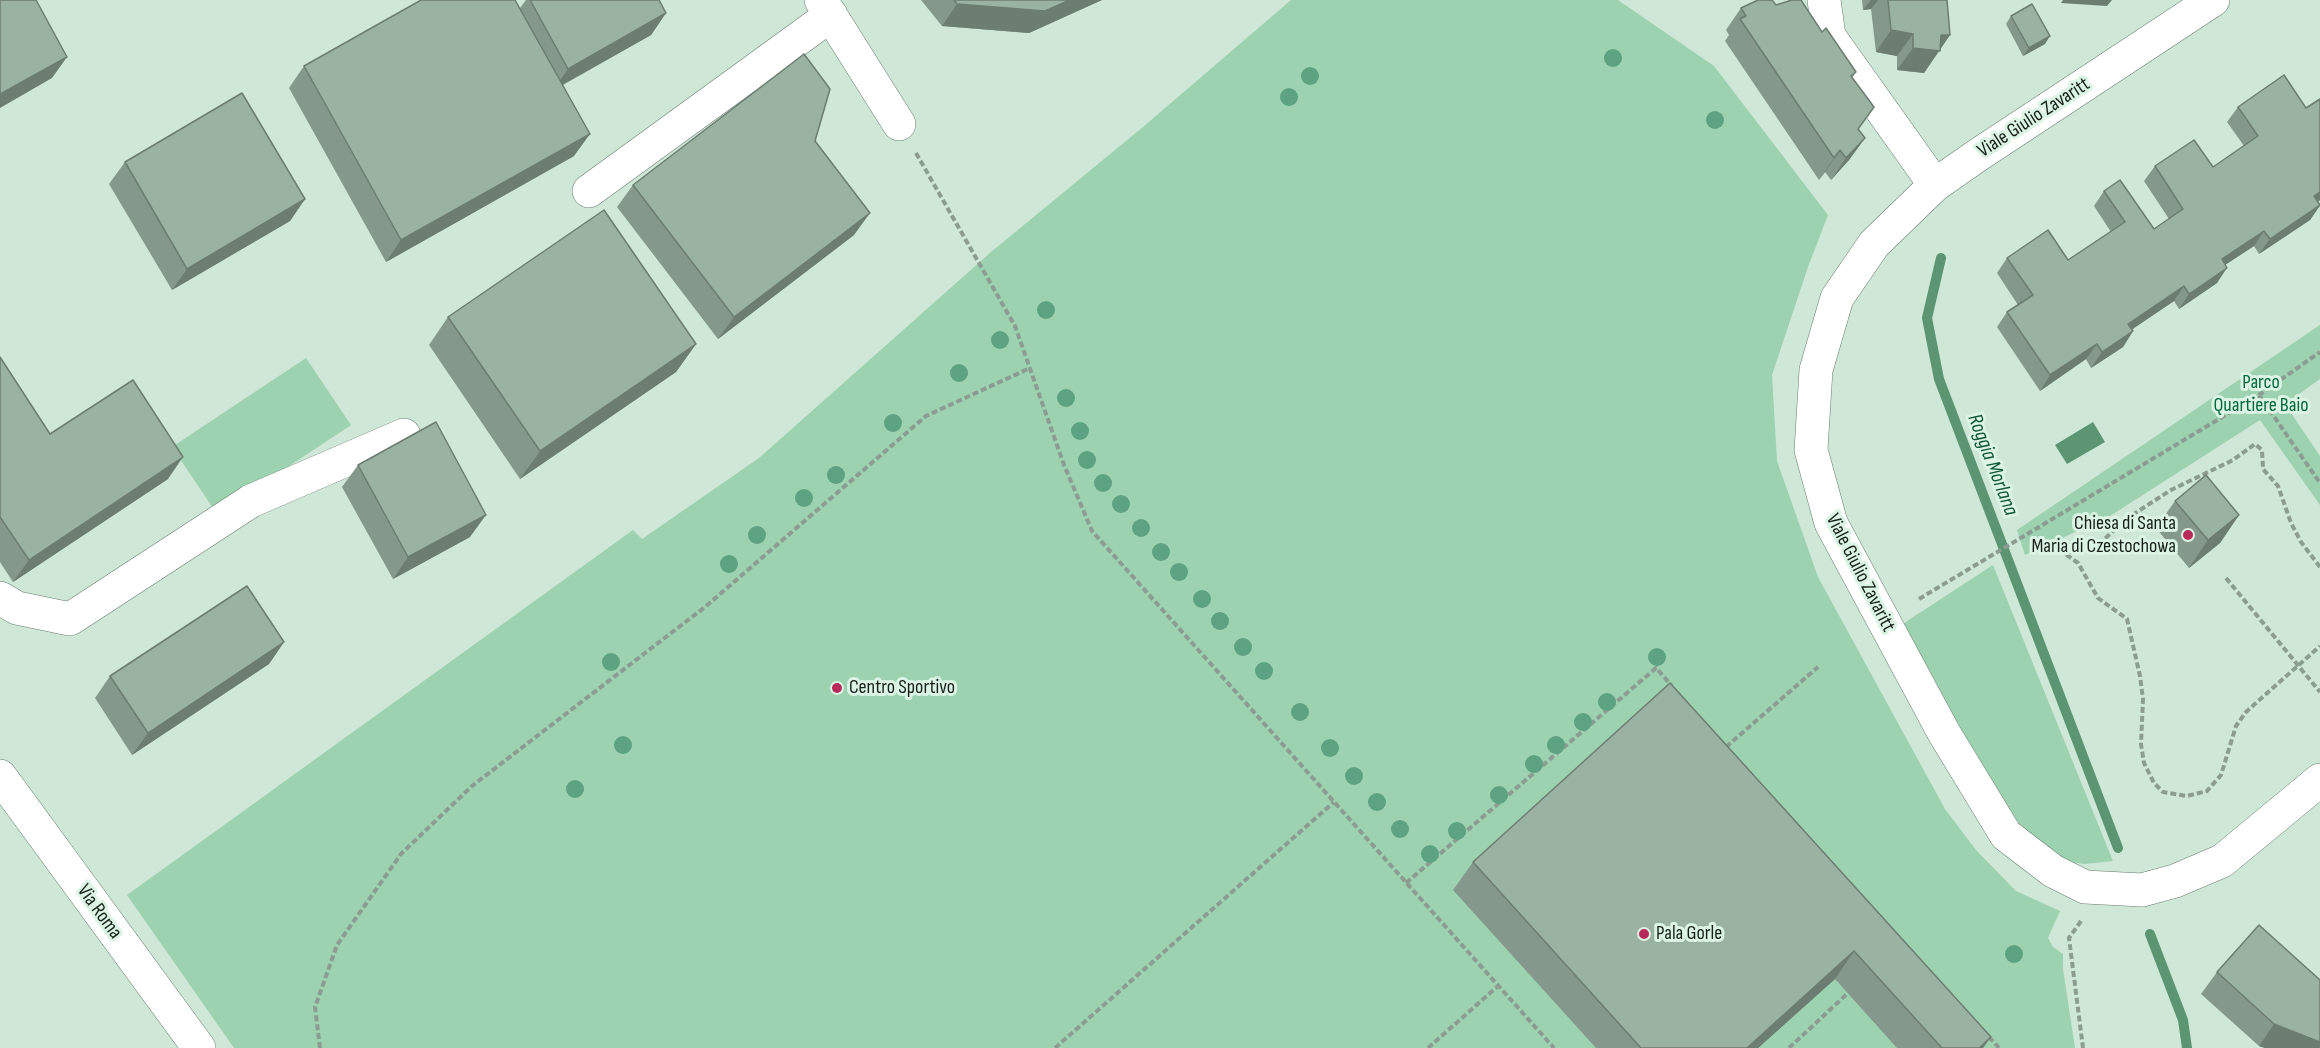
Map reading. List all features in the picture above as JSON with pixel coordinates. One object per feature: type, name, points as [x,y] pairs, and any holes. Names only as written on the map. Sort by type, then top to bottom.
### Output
[{"type":"street","points":[[1824,0],[1829,36],[1935,185]]},
{"type":"street","name":"Viale Giulio Zavaritt","points":[[2213,0],[1935,185],[1874,244],[1837,298],[1816,370],[1811,450],[1831,522],[1944,733],[2006,834],[2054,871],[2085,887],[2142,890],[2175,880],[2223,861],[2320,782]]},
{"type":"street","points":[[589,191],[826,8],[899,124]]},
{"type":"street","points":[[0,598],[17,608],[70,619],[252,501],[404,435]]},
{"type":"street","name":"Via Roma","points":[[0,776],[199,1048]]},
{"type":"path","points":[[899,124],[1015,326],[1064,465],[1092,531],[1554,1048]]},
{"type":"path","points":[[1919,599],[2259,395],[2320,352]]},
{"type":"path","points":[[320,1048],[315,1006],[337,945],[401,854],[456,801],[472,786],[705,607],[926,416],[1029,368]]},
{"type":"path","points":[[2259,395],[2320,483]]},
{"type":"path","points":[[2320,567],[2301,542],[2291,523],[2278,486],[2263,469],[2262,450],[2255,444],[2233,460],[2170,490],[2126,519],[2096,547],[2064,553],[2078,562],[2098,598],[2127,620],[2143,699],[2141,744],[2144,764],[2154,783],[2163,792],[2187,796],[2207,791],[2221,775],[2233,734],[2246,712],[2320,646]]},
{"type":"path","points":[[2226,578],[2320,692]]},
{"type":"path","points":[[1406,883],[1656,668],[1679,694]]},
{"type":"path","points":[[1726,747],[1818,668]]},
{"type":"path","points":[[1718,738],[1734,755]]},
{"type":"path","points":[[1055,1048],[1334,802]]},
{"type":"path","points":[[2083,1048],[2069,938],[2082,919],[2085,887]]},
{"type":"path","points":[[1428,1048],[1498,986]]},
{"type":"path","points":[[1789,1048],[1848,993]]},
{"type":"path","points":[[1983,1030],[1999,1048]]},
{"type":"green space","points":[[1291,0],[1618,0],[1714,66],[1828,215],[1772,375],[1777,461],[1818,577],[1945,809],[1976,850],[2016,891],[2060,911],[2048,938],[2053,947],[2063,954],[2063,969],[2075,1048],[234,1048],[127,895],[633,530],[642,539],[759,458],[991,252],[1143,127]]},
{"type":"green space","name":"Parco Quartiere Baio","points":[[2320,325],[2320,379],[2285,404],[2320,456],[2320,505],[2260,420],[2110,516],[2025,555],[2017,530]]},
{"type":"green space","points":[[306,358],[351,425],[217,514],[172,447]]},
{"type":"green space","points":[[1993,565],[2113,861],[2085,864],[2060,861],[2015,826],[1901,625]]},
{"type":"shaded area","points":[[2093,422],[2105,442],[2067,464],[2055,445]]},
{"type":"building","points":[[0,0],[36,0],[67,57],[0,94]]},
{"type":"building","points":[[421,0],[515,0],[590,134],[401,240],[304,66]]},
{"type":"building","points":[[530,0],[659,0],[666,13],[568,69]]},
{"type":"building","points":[[954,0],[1070,0],[1045,11],[957,4]]},
{"type":"building","points":[[1758,0],[1772,0],[1776,5],[1801,0],[1822,32],[1826,28],[1856,72],[1851,76],[1874,107],[1858,129],[1865,138],[1846,158],[1840,150],[1834,158],[1740,19],[1746,16],[1741,8]]},
{"type":"building","points":[[1888,0],[1947,0],[1950,35],[1941,35],[1940,51],[1913,48],[1913,34],[1891,30]]},
{"type":"building","points":[[2032,4],[2050,36],[2029,48],[2011,16]]},
{"type":"building","points":[[804,54],[830,89],[815,141],[870,213],[734,317],[633,185]]},
{"type":"building","points":[[2284,75],[2306,108],[2320,99],[2320,192],[2314,196],[2320,205],[2270,239],[2264,231],[2222,259],[2227,268],[2189,294],[2184,286],[2128,324],[2133,331],[2102,352],[2097,344],[2050,375],[2007,312],[2033,295],[2007,258],[2048,230],[2068,260],[2125,222],[2104,191],[2120,180],[2154,229],[2183,209],[2155,166],[2194,140],[2213,167],[2258,136],[2238,107]]},
{"type":"building","points":[[242,93],[305,199],[187,269],[125,162]]},
{"type":"building","points":[[604,210],[696,344],[540,451],[448,317]]},
{"type":"building","points":[[0,357],[50,434],[133,380],[183,457],[29,560],[0,517]]},
{"type":"building","points":[[436,422],[486,515],[408,557],[358,465]]},
{"type":"building","points":[[2206,475],[2239,515],[2208,540],[2175,501]]},
{"type":"building","points":[[247,586],[284,642],[148,733],[110,676]]},
{"type":"building","name":"Pala Gorle","points":[[1670,683],[1991,1037],[1979,1048],[1942,1048],[1854,951],[1747,1048],[1641,1048],[1473,862]]},
{"type":"building","points":[[2259,925],[2320,980],[2320,1042],[2274,1024],[2217,972]]},
{"type":"waterway","name":"Roggia Morlana","points":[[1941,258],[1927,318],[1939,379],[2118,848]]},
{"type":"waterway","name":"Roggia Morlana","points":[[2150,934],[2183,1020],[2187,1048]]},
{"type":"place","name":"Chiesa di Santa Maria di Czestochowa","points":[[2188,535]]},
{"type":"place","name":"Centro Sportivo","points":[[837,688]]},
{"type":"place","name":"Pala Gorle","points":[[1644,934]]}]
